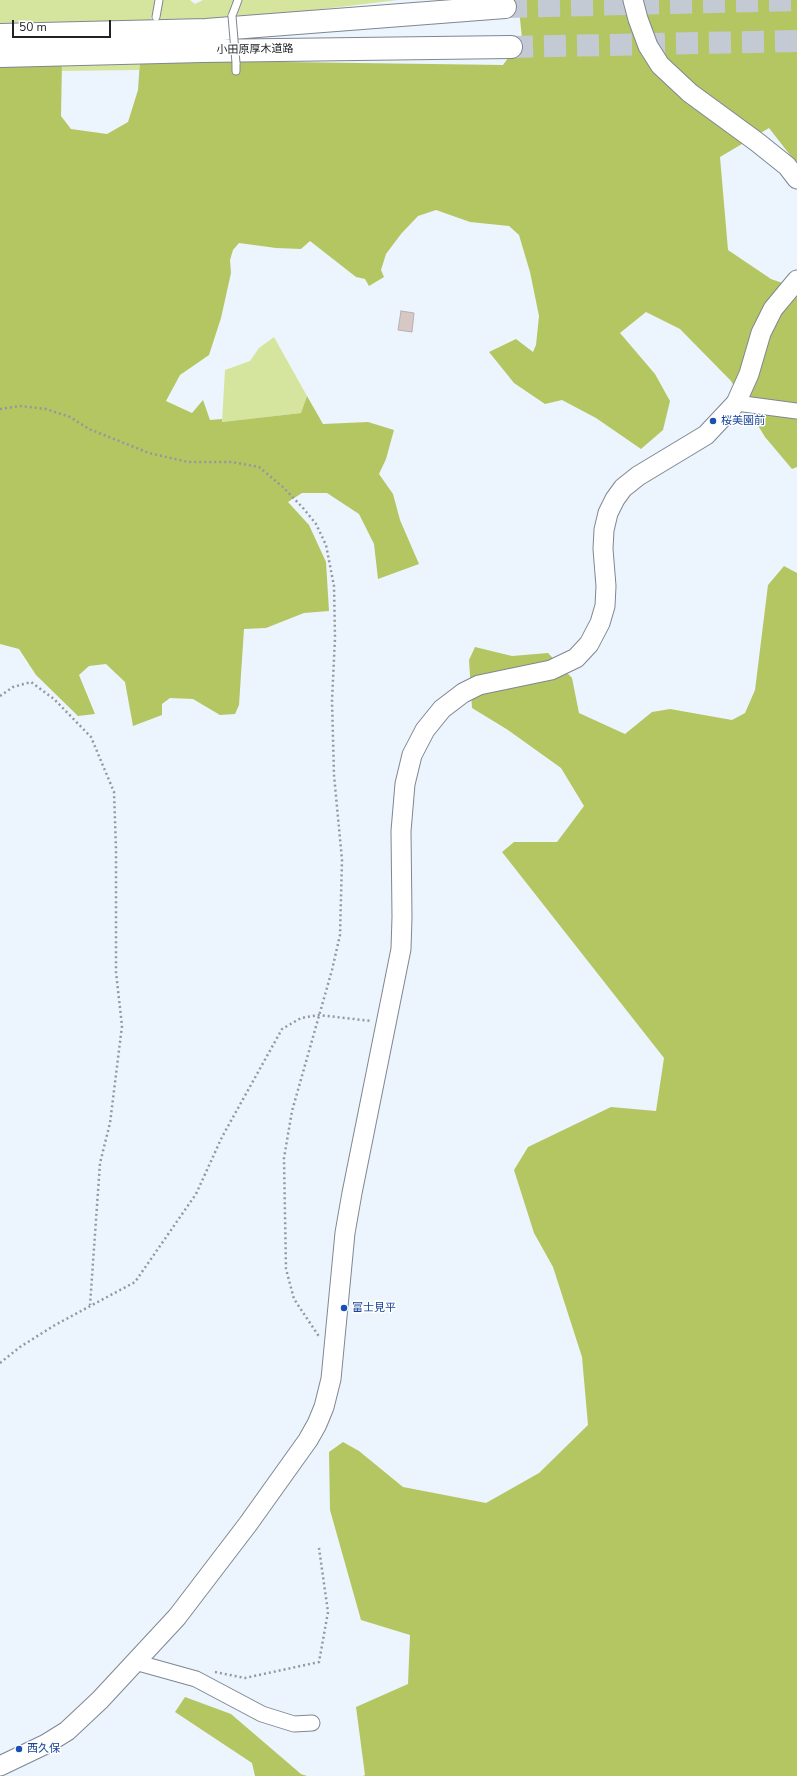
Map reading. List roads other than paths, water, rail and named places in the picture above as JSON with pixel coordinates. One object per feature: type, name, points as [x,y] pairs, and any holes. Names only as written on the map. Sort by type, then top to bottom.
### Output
[{"type":"highway","name":"小田原厚木道路","points":[[0,35],[206,30],[505,7]]},
{"type":"highway","name":"小田原厚木道路","points":[[0,56],[194,51],[511,47]]},
{"type":"street","points":[[633,0],[648,46],[660,65],[690,93],[758,142],[787,166],[797,179]]},
{"type":"street","points":[[0,1766],[67,1732],[100,1700],[177,1618],[308,1440],[324,1407],[331,1379],[345,1233],[401,949],[401,831],[405,784],[412,755],[425,730],[442,709],[463,693],[479,685],[551,670],[576,658],[589,644],[600,623],[605,606],[606,586],[603,549],[604,530],[608,513],[615,499],[623,488],[638,476],[706,435],[736,403],[749,374],[761,333],[773,309],[797,280]]},
{"type":"street","points":[[736,403],[797,411]]},
{"type":"street","points":[[135,1662],[196,1679],[262,1714],[294,1724],[312,1723]]},
{"type":"lane","points":[[156,17],[159,0]]},
{"type":"lane","points":[[236,71],[232,16],[238,0]]},
{"type":"tunnel","points":[[505,7],[797,0]]},
{"type":"tunnel","points":[[511,47],[797,41]]},
{"type":"place","name":"桜美園前","points":[[713,421]]},
{"type":"place","name":"富士見平","points":[[344,1308]]},
{"type":"place","name":"西久保","points":[[19,1749]]}]
